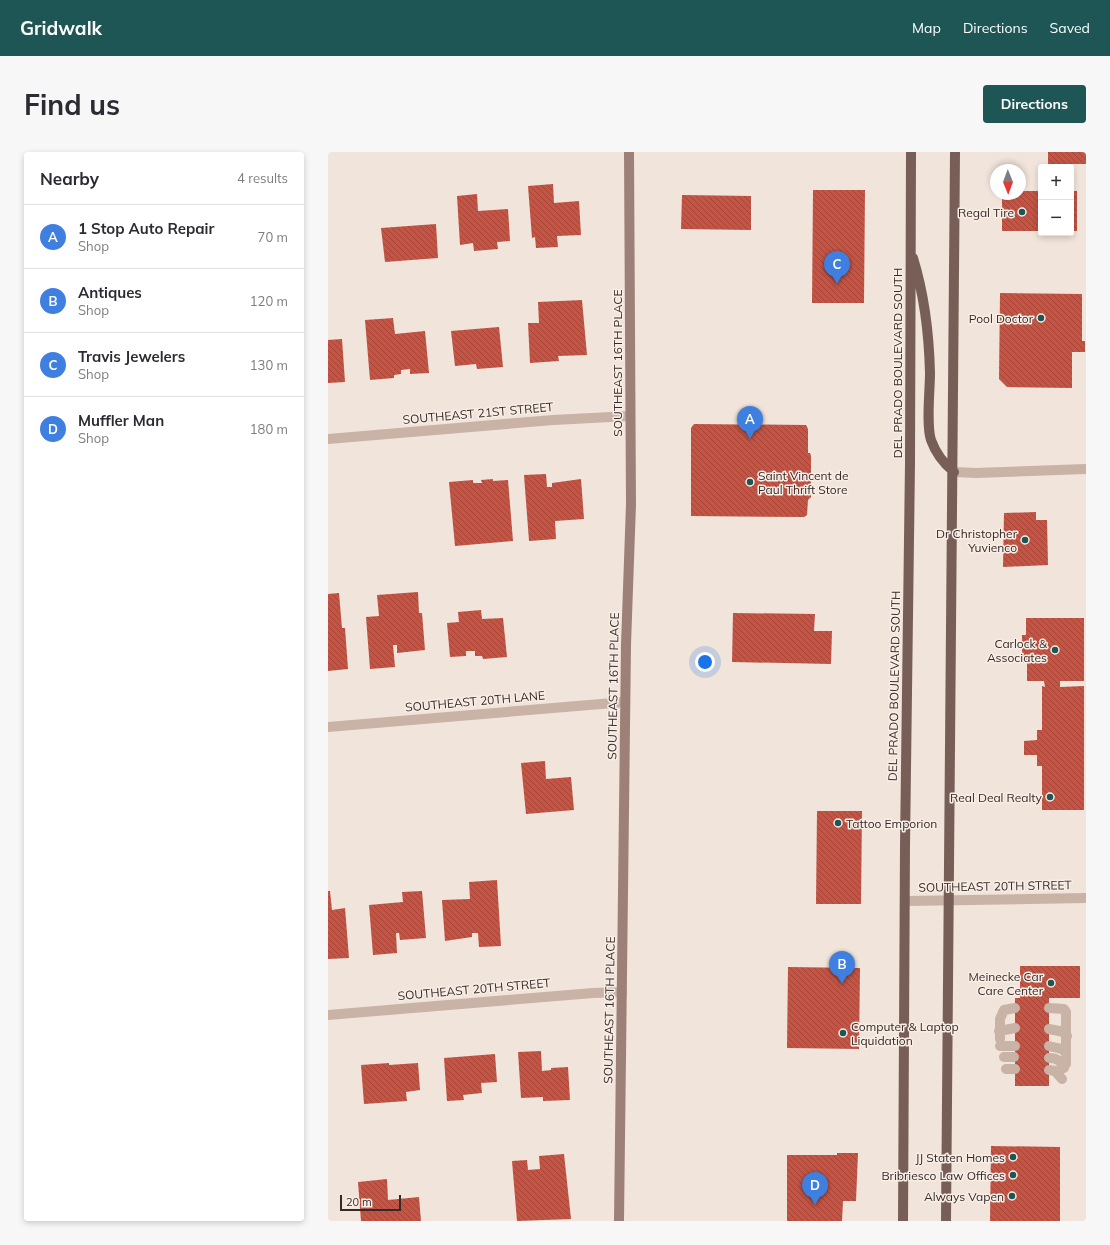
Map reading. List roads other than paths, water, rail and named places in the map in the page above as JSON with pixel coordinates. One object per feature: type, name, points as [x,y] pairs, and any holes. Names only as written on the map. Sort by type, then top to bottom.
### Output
[{"type":"main road","name":"DEL PRADO BOULEVARD SOUTH","points":[[903,1221],[910,463],[911,152]]},
{"type":"main road","points":[[946,1221],[954,472],[955,152]]},
{"type":"main road","points":[[910,249],[921,283],[927,313],[930,434],[937,454],[944,464],[954,472]]},
{"type":"street","name":"SOUTHEAST 16TH PLACE","points":[[619,1221],[625,702],[631,504],[629,152]]},
{"type":"street","name":"SOUTHEAST 21ST STREET","points":[[328,439],[552,420],[630,416]]},
{"type":"street","points":[[954,472],[976,473],[1086,469]]},
{"type":"street","name":"SOUTHEAST 20TH LANE","points":[[328,727],[625,702]]},
{"type":"street","name":"SOUTHEAST 20TH STREET","points":[[905,901],[1086,898]]},
{"type":"street","name":"SOUTHEAST 20TH STREET","points":[[328,1015],[593,993],[622,992]]},
{"type":"street","points":[[999,1038],[1001,1014],[1004,1010],[1015,1008]]},
{"type":"street","points":[[1049,1008],[1064,1009],[1066,1012],[1066,1062]]},
{"type":"street","points":[[999,1038],[1014,1028]]},
{"type":"street","points":[[1049,1029],[1064,1032],[1067,1036]]},
{"type":"street","points":[[999,1038],[1014,1046]]},
{"type":"street","points":[[1049,1046],[1062,1049],[1066,1062]]},
{"type":"street","points":[[1004,1057],[1014,1057]]},
{"type":"street","points":[[1049,1058],[1055,1058],[1066,1062]]},
{"type":"street","points":[[1049,1070],[1055,1071],[1062,1080]]},
{"type":"place","name":"Regal Tire","points":[[1022,212]]},
{"type":"place","name":"Travis Jewelers","points":[[837,284]]},
{"type":"place","name":"Pool Doctor","points":[[1041,318]]},
{"type":"place","name":"1 Stop Auto Repair","points":[[750,439]]},
{"type":"place","name":"Saint Vincent de Paul Thrift Store","points":[[750,482]]},
{"type":"place","name":"Dr Christopher Yuvienco","points":[[1025,540]]},
{"type":"place","name":"Carlock & Associates","points":[[1055,650]]},
{"type":"place","name":"Real Deal Realty","points":[[1050,797]]},
{"type":"place","name":"Tattoo Emporion","points":[[838,823]]},
{"type":"place","name":"Meinecke Car Care Center","points":[[1051,983]]},
{"type":"place","name":"Antiques","points":[[842,984]]},
{"type":"place","name":"Computer & Laptop Liquidation","points":[[843,1033]]},
{"type":"place","name":"JJ Staten Homes","points":[[1013,1157]]},
{"type":"place","name":"Bribriesco Law Offices","points":[[1013,1175]]},
{"type":"place","name":"Always Vapen","points":[[1012,1196]]},
{"type":"place","name":"Muffler Man","points":[[815,1205]]}]
